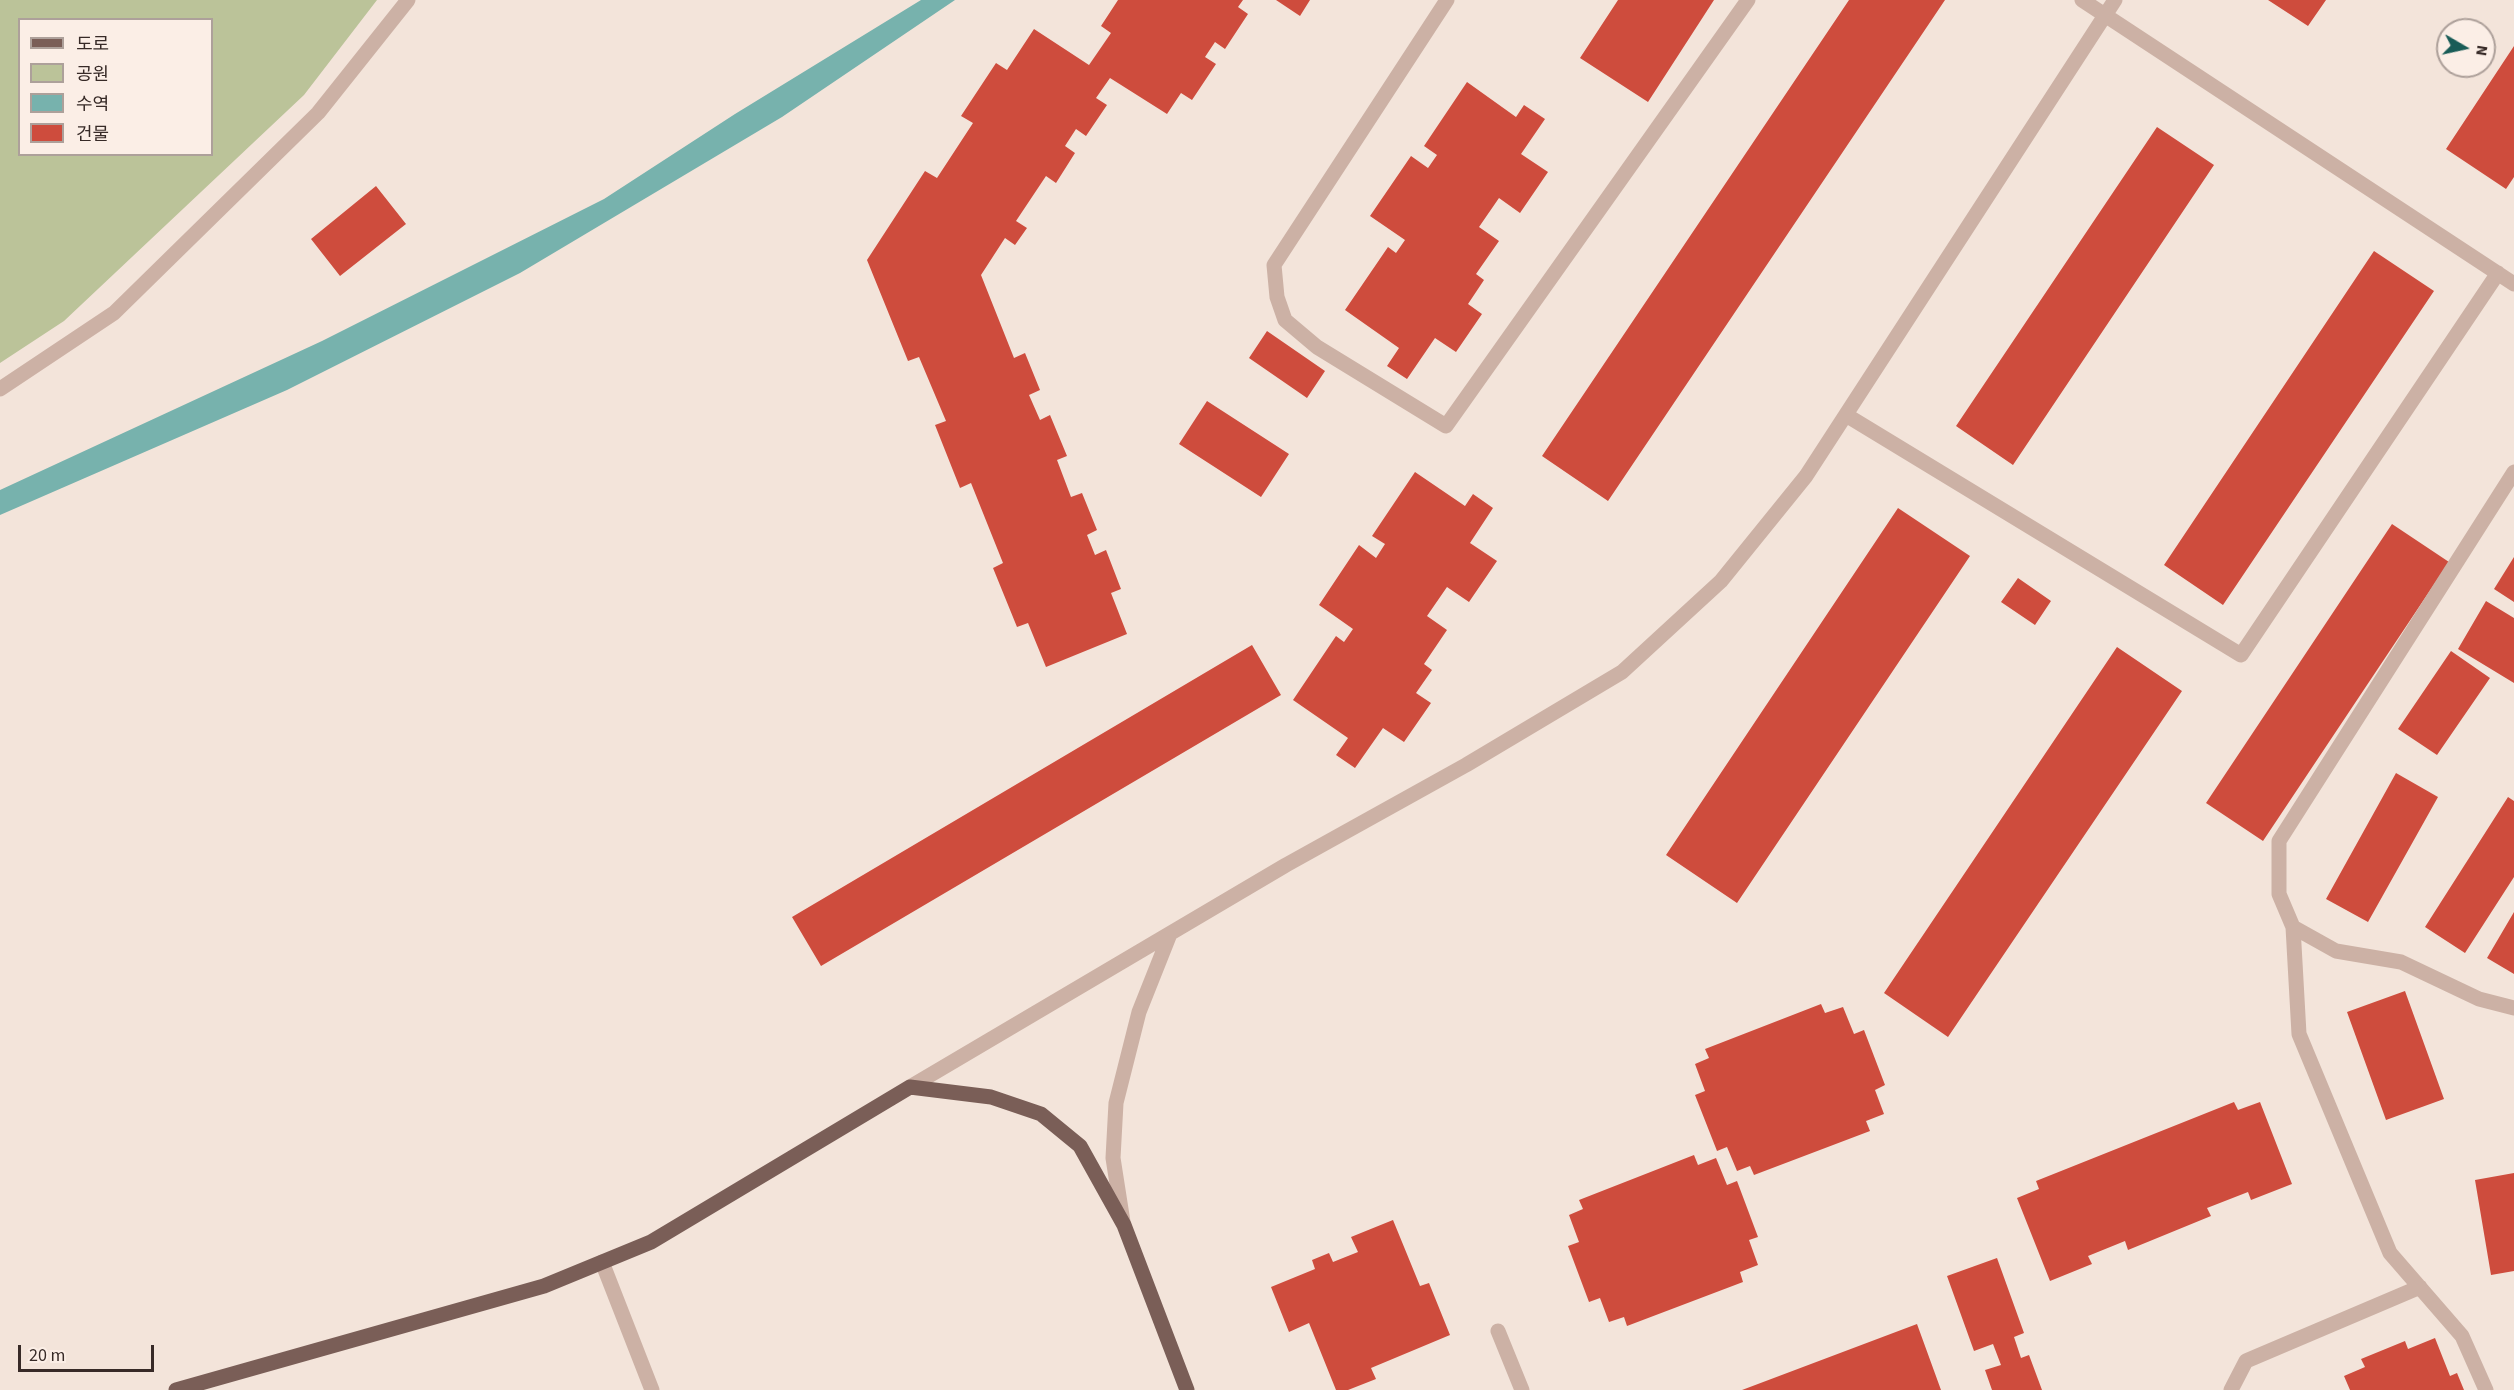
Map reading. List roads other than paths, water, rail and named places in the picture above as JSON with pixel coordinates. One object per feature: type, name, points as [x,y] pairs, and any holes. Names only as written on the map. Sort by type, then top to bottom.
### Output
[{"type":"main road","points":[[176,1390],[544,1286],[651,1242],[910,1087],[991,1096],[1041,1114],[1080,1146],[1124,1225],[1186,1390]]},
{"type":"street","points":[[0,389],[114,313],[318,113],[408,0]]},
{"type":"street","points":[[1447,0],[1274,265],[1277,297],[1285,321],[1317,347],[1446,426],[1748,0]]},
{"type":"street","points":[[2082,0],[2514,284]]},
{"type":"street","points":[[910,1087],[1286,865],[1466,765],[1622,672],[1721,581],[1806,476],[2115,0]]},
{"type":"street","points":[[1846,415],[2241,655],[2498,273]]},
{"type":"street","points":[[2486,1390],[2462,1336],[2391,1253],[2299,1034],[2293,927],[2279,894],[2279,842],[2514,472]]},
{"type":"street","points":[[2293,927],[2336,951],[2401,962],[2479,999],[2514,1008]]},
{"type":"street","points":[[1124,1225],[1113,1158],[1116,1103],[1139,1012],[1170,934]]},
{"type":"street","points":[[602,1262],[652,1390]]},
{"type":"street","points":[[2231,1390],[2246,1361],[2421,1287]]},
{"type":"street","points":[[1498,1330],[1522,1390]]},
{"type":"water","points":[[921,0],[955,0],[782,117],[520,273],[287,390],[0,515],[0,490],[322,341],[604,199],[735,114]]}]
